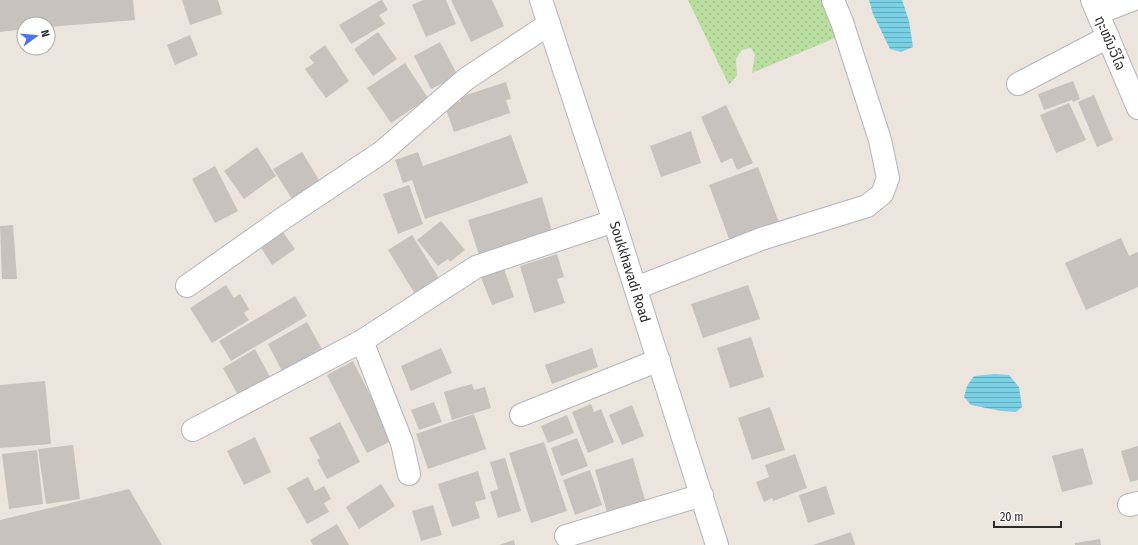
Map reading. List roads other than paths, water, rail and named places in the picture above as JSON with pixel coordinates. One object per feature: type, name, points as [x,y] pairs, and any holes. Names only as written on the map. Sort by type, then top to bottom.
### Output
[{"type":"street","name":"Soukkhavadi Road","points":[[541,0],[636,288],[717,545]]},
{"type":"street","points":[[636,288],[761,239],[867,206],[882,194],[888,178],[880,140],[842,22],[833,0]]},
{"type":"street","points":[[1095,7],[1132,0]]},
{"type":"street","name":"ຖະໜົນວິໄລ","points":[[1095,7],[1138,108]]},
{"type":"street","points":[[187,286],[285,217],[382,152],[466,79],[549,24]]},
{"type":"street","points":[[1018,84],[1108,37]]},
{"type":"street","points":[[193,430],[362,341],[476,267],[614,221]]},
{"type":"street","points":[[362,341],[402,444],[409,474]]},
{"type":"street","points":[[521,415],[658,360]]},
{"type":"street","points":[[566,536],[702,495]]},
{"type":"water","points":[[869,0],[902,0],[909,21],[913,47],[901,52],[890,49],[873,14]]},
{"type":"water","points":[[995,374],[1009,375],[1019,387],[1022,407],[1016,412],[1001,411],[971,405],[964,397],[967,386],[974,376]]}]
